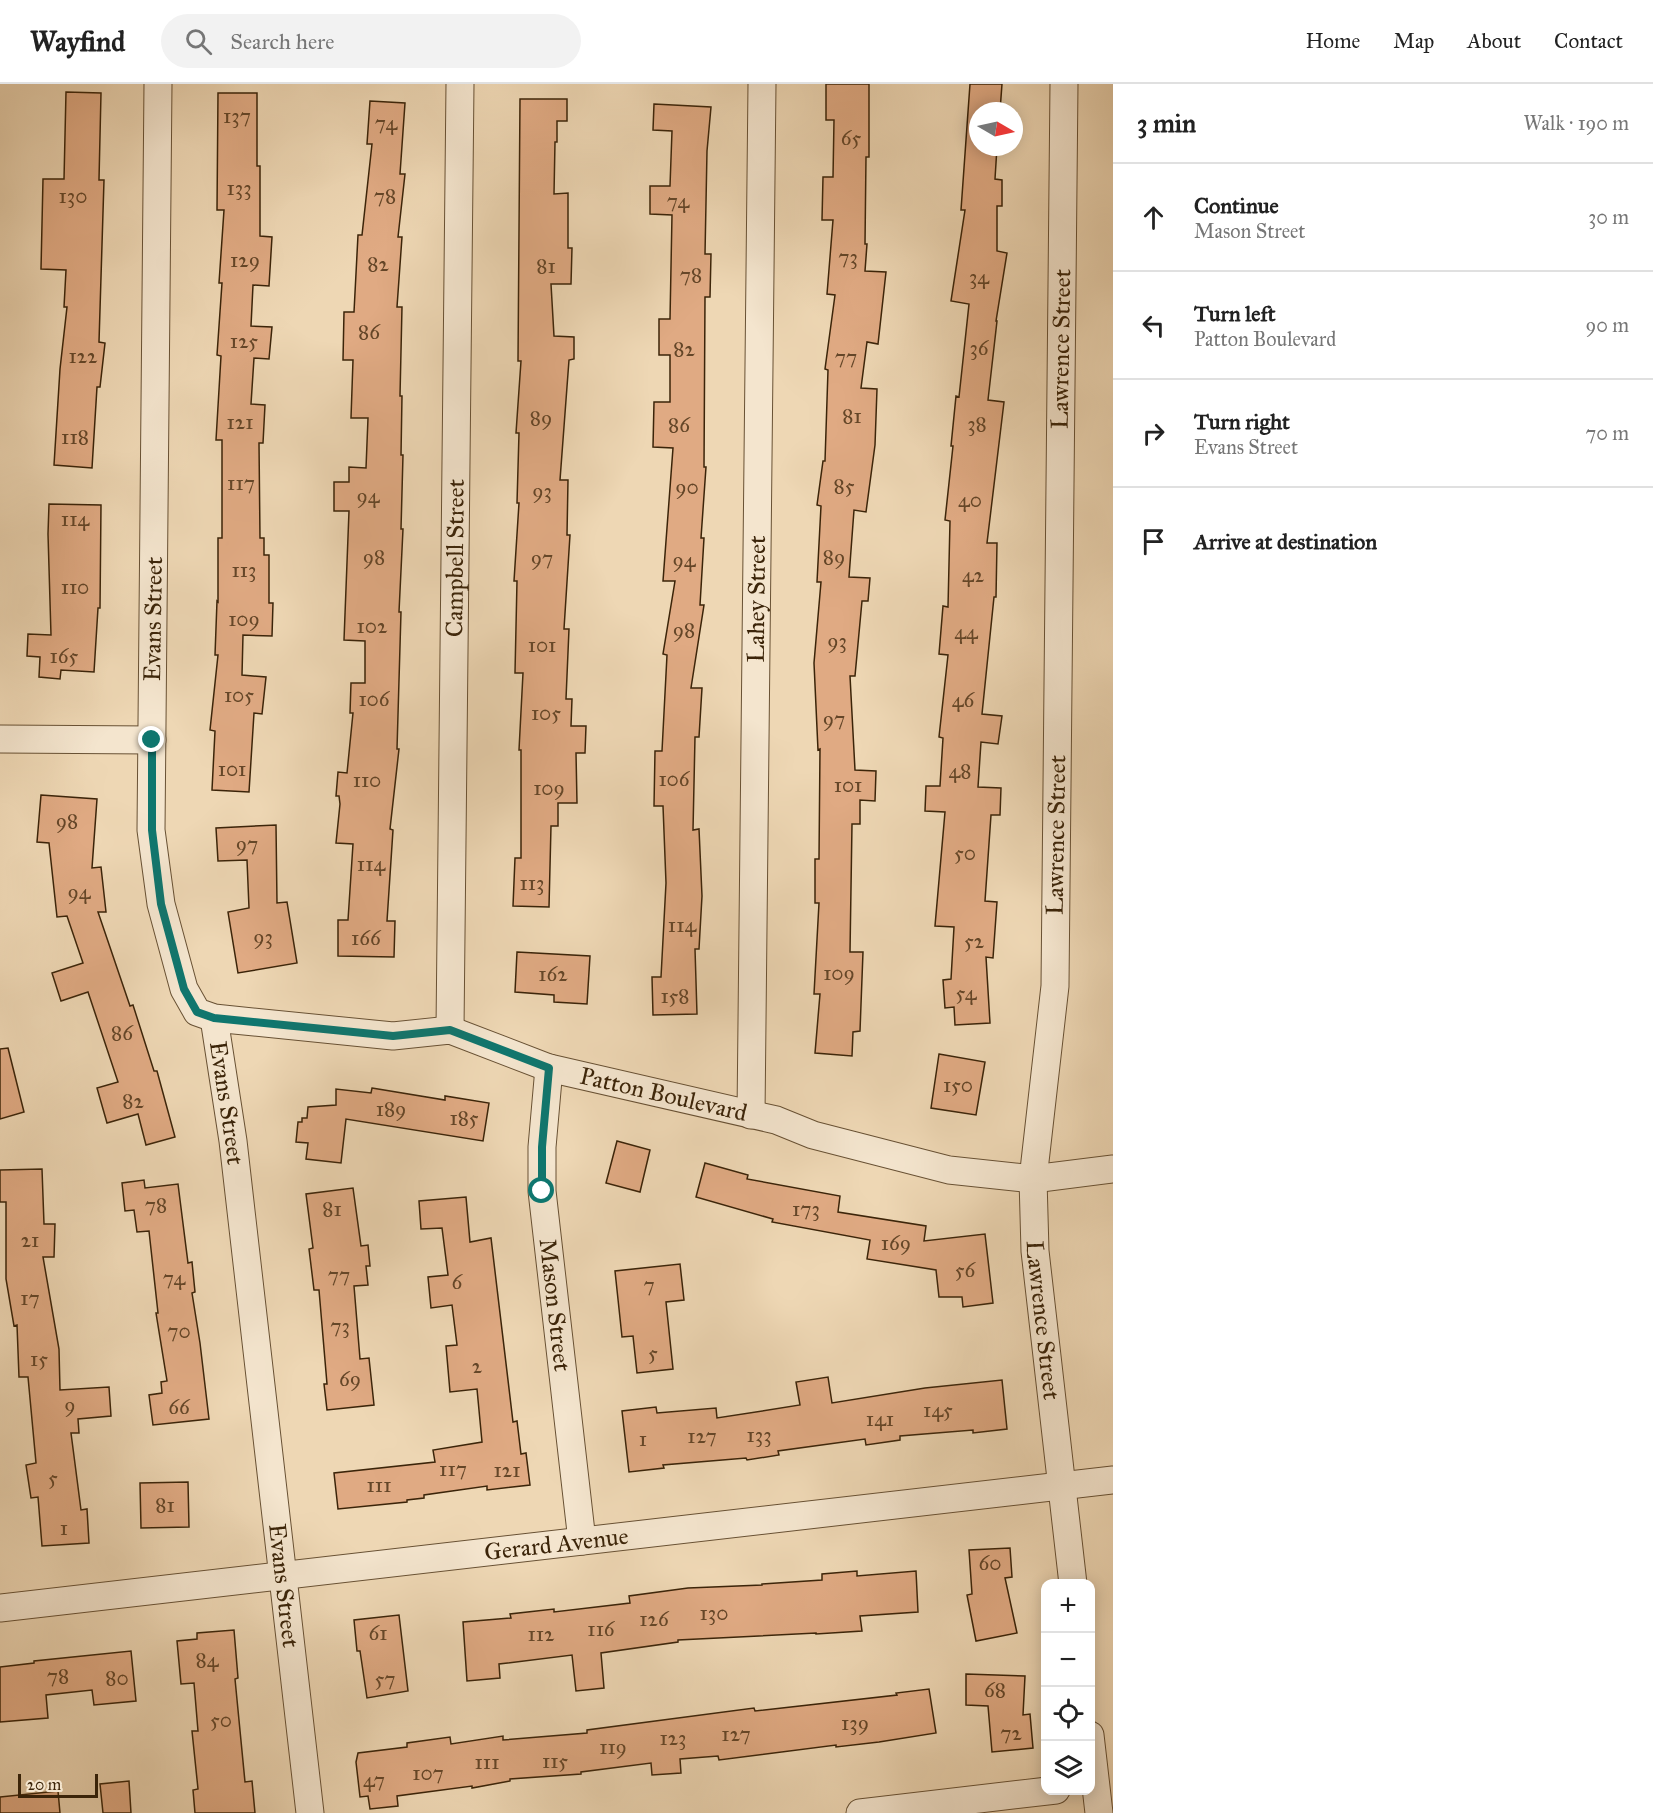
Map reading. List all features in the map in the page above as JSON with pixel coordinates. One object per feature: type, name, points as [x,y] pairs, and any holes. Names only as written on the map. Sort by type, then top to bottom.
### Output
[{"type":"street","name":"Evans Street","points":[[158,84],[152,830],[161,904],[184,989],[197,1012],[214,1018],[233,1141],[310,1813]]},
{"type":"street","name":"Campbell Street","points":[[450,1030],[460,84]]},
{"type":"street","name":"Lahey Street","points":[[751,1115],[762,84]]},
{"type":"street","name":"Lawrence Street","points":[[1064,84],[1055,986],[1033,1179],[1035,1251],[1072,1579]]},
{"type":"street","points":[[0,739],[152,740]]},
{"type":"street","name":"Patton Boulevard","points":[[214,1018],[393,1036],[450,1030],[549,1068],[776,1120],[813,1135],[949,1170],[1033,1179],[1113,1169]]},
{"type":"street","name":"Mason Street","points":[[549,1068],[542,1147],[542,1191],[582,1541]]},
{"type":"street","name":"Gerard Avenue","points":[[0,1608],[1113,1480]]},
{"type":"street","points":[[1091,1741],[1100,1785],[1099,1813]]},
{"type":"street","points":[[860,1813],[1041,1793]]},
{"type":"building","points":[[826,84],[869,84],[865,271],[886,272],[878,344],[867,342],[861,388],[877,389],[875,445],[866,512],[854,510],[849,577],[870,578],[868,601],[862,601],[855,676],[850,676],[855,770],[876,771],[875,801],[860,800],[860,824],[852,824],[850,952],[863,952],[860,1031],[853,1032],[852,1056],[815,1053],[820,994],[814,994],[819,903],[815,903],[815,859],[819,859],[820,749],[818,750],[814,663],[821,582],[817,582],[821,506],[817,505],[823,461],[825,461],[828,370],[825,369],[835,295],[827,294],[833,220],[822,220],[823,177],[833,177],[834,120],[826,120]]},
{"type":"building","points":[[970,84],[1002,84],[1001,102],[969,102],[969,156],[996,156],[995,179],[1002,180],[1002,206],[997,206],[997,251],[1007,253],[996,321],[988,400],[1004,402],[987,543],[997,543],[996,597],[994,597],[982,714],[1002,716],[998,744],[981,742],[978,787],[1001,788],[1000,815],[991,815],[985,901],[997,902],[993,958],[986,957],[990,1023],[955,1025],[954,1007],[945,1008],[943,980],[951,979],[954,927],[935,926],[945,812],[925,811],[926,786],[940,786],[943,738],[939,737],[948,655],[939,654],[943,606],[948,607],[950,521],[945,520],[956,396],[959,397],[969,304],[951,301],[965,210],[961,210]]},
{"type":"building","points":[[66,92],[101,93],[99,180],[104,180],[99,342],[105,343],[100,387],[97,387],[92,468],[54,465],[60,369],[67,307],[64,307],[66,270],[41,269],[43,179],[64,179]]},
{"type":"building","points":[[218,93],[257,93],[260,236],[272,237],[269,286],[253,285],[251,326],[272,327],[269,359],[254,358],[251,404],[265,405],[263,443],[259,443],[260,538],[264,538],[264,555],[269,555],[269,603],[273,603],[272,636],[243,635],[242,675],[266,677],[262,714],[254,713],[249,792],[212,790],[215,731],[210,730],[218,655],[215,655],[218,538],[222,538],[222,440],[216,440],[221,356],[217,355],[222,283],[219,283],[224,210],[217,210]]},
{"type":"building","points":[[520,99],[567,99],[567,121],[557,121],[554,194],[568,193],[568,248],[572,248],[571,284],[551,284],[554,336],[574,337],[574,359],[569,360],[560,480],[568,480],[567,535],[570,535],[564,629],[569,629],[566,699],[572,699],[571,726],[586,726],[585,753],[576,753],[577,803],[558,803],[558,826],[551,826],[549,907],[513,906],[515,858],[521,858],[521,750],[519,750],[523,673],[515,673],[517,581],[514,581],[519,503],[517,503],[519,433],[516,433],[521,361],[518,361]]},
{"type":"building","points":[[370,101],[405,103],[400,174],[405,174],[398,237],[402,237],[397,307],[402,307],[400,396],[402,396],[401,455],[403,455],[397,749],[399,749],[390,829],[393,830],[387,921],[395,921],[394,957],[338,956],[338,920],[348,920],[353,844],[336,843],[340,804],[339,796],[336,796],[338,772],[347,773],[353,713],[350,713],[351,683],[365,683],[365,641],[344,640],[349,511],[334,511],[334,482],[349,482],[349,467],[366,468],[368,418],[351,418],[353,360],[343,360],[344,312],[354,312],[358,235],[362,235],[372,144],[367,144]]},
{"type":"building","points":[[654,104],[711,107],[707,151],[705,254],[711,254],[710,297],[705,297],[704,467],[706,467],[701,538],[704,538],[700,605],[704,605],[691,688],[702,688],[699,737],[695,737],[693,830],[699,829],[702,896],[699,949],[695,949],[697,1014],[653,1015],[652,977],[661,977],[666,883],[663,806],[654,806],[655,751],[662,751],[667,655],[663,654],[675,581],[663,581],[673,448],[653,447],[654,402],[670,402],[670,355],[659,355],[659,319],[670,319],[672,215],[650,214],[650,186],[670,186],[672,131],[653,130]]},
{"type":"building","points":[[49,504],[101,505],[100,608],[98,608],[94,672],[61,670],[60,679],[39,677],[40,657],[27,656],[28,634],[51,635]]},
{"type":"building","points":[[41,795],[97,799],[92,868],[101,867],[106,912],[98,912],[130,1006],[133,1005],[154,1071],[157,1071],[175,1137],[146,1145],[138,1114],[107,1123],[97,1088],[118,1082],[88,992],[61,1001],[52,973],[83,963],[67,916],[57,917],[49,843],[37,842]]},
{"type":"building","points":[[276,825],[277,903],[287,902],[297,963],[238,973],[228,912],[249,908],[247,860],[218,861],[216,828]]},
{"type":"building","points":[[517,952],[590,956],[587,1004],[554,1002],[554,995],[515,992]]},
{"type":"building","points":[[8,1048],[24,1112],[0,1119],[0,1049]]},
{"type":"building","points":[[939,1054],[985,1062],[976,1115],[931,1108]]},
{"type":"building","points":[[372,1088],[445,1100],[445,1096],[489,1103],[483,1141],[346,1119],[341,1163],[306,1159],[308,1143],[296,1142],[298,1122],[302,1122],[302,1118],[307,1118],[308,1107],[336,1105],[336,1089],[371,1093]]},
{"type":"building","points":[[617,1141],[650,1150],[640,1192],[606,1183]]},
{"type":"building","points":[[705,1163],[748,1175],[747,1179],[840,1196],[838,1212],[926,1226],[924,1241],[985,1234],[993,1303],[963,1307],[962,1297],[939,1297],[936,1270],[867,1259],[870,1240],[772,1222],[773,1219],[696,1197]]},
{"type":"building","points":[[42,1169],[44,1224],[55,1224],[54,1257],[43,1257],[59,1349],[60,1390],[109,1387],[111,1416],[78,1419],[79,1433],[71,1433],[81,1510],[87,1509],[89,1543],[42,1546],[38,1497],[31,1498],[26,1465],[36,1463],[28,1377],[19,1377],[17,1325],[14,1326],[6,1279],[6,1202],[0,1202],[0,1170]]},
{"type":"building","points":[[144,1180],[145,1188],[178,1184],[188,1263],[192,1262],[195,1292],[192,1293],[209,1419],[153,1425],[149,1395],[162,1393],[161,1382],[167,1381],[156,1313],[158,1313],[149,1231],[137,1232],[134,1210],[125,1211],[122,1183]]},
{"type":"building","points":[[353,1188],[361,1246],[368,1245],[370,1266],[366,1266],[368,1285],[354,1286],[360,1359],[369,1358],[374,1405],[327,1410],[319,1290],[314,1290],[309,1249],[313,1248],[306,1194]]},
{"type":"building","points":[[466,1197],[470,1242],[491,1238],[513,1422],[517,1421],[521,1454],[526,1453],[530,1485],[487,1490],[487,1486],[424,1495],[424,1498],[407,1500],[407,1502],[338,1509],[334,1473],[435,1462],[433,1450],[482,1442],[477,1389],[450,1392],[446,1346],[457,1345],[452,1305],[431,1308],[428,1277],[448,1275],[442,1228],[421,1229],[419,1201]]},
{"type":"building","points":[[680,1264],[684,1300],[666,1302],[673,1369],[637,1373],[633,1336],[622,1337],[615,1271]]},
{"type":"building","points":[[828,1377],[832,1403],[925,1388],[1002,1380],[1007,1429],[900,1436],[900,1440],[866,1445],[865,1439],[778,1451],[779,1455],[747,1460],[746,1458],[663,1465],[664,1468],[629,1472],[622,1411],[656,1407],[657,1413],[716,1408],[717,1418],[800,1405],[796,1382]]},
{"type":"building","points":[[188,1482],[189,1527],[141,1528],[140,1483]]},
{"type":"building","points":[[1010,1548],[1012,1577],[1005,1578],[1017,1633],[976,1641],[967,1595],[972,1594],[969,1550]]},
{"type":"building","points":[[857,1571],[857,1576],[916,1571],[918,1612],[860,1616],[862,1631],[678,1640],[678,1642],[601,1653],[604,1688],[576,1691],[572,1655],[499,1664],[500,1678],[467,1681],[463,1622],[511,1618],[510,1614],[554,1609],[554,1612],[630,1603],[629,1596],[688,1588],[822,1580],[822,1574]]},
{"type":"building","points":[[399,1615],[408,1691],[367,1698],[360,1651],[357,1651],[354,1620]]},
{"type":"building","points":[[234,1630],[238,1678],[235,1679],[245,1782],[252,1781],[255,1813],[195,1813],[193,1790],[198,1789],[192,1731],[198,1731],[194,1683],[181,1684],[177,1641],[197,1639],[197,1633]]},
{"type":"building","points":[[131,1651],[136,1701],[94,1705],[92,1690],[46,1695],[48,1718],[0,1722],[0,1667],[34,1663],[34,1661]]},
{"type":"building","points":[[966,1674],[1025,1676],[1023,1715],[1030,1714],[1033,1748],[992,1752],[988,1706],[966,1705]]},
{"type":"building","points":[[929,1689],[936,1733],[879,1742],[836,1747],[836,1745],[719,1760],[718,1756],[680,1759],[681,1773],[652,1775],[651,1763],[581,1772],[581,1774],[510,1779],[510,1781],[472,1788],[472,1786],[397,1796],[398,1806],[370,1809],[368,1796],[360,1797],[356,1762],[358,1753],[407,1747],[407,1743],[450,1737],[451,1744],[503,1736],[503,1740],[587,1733],[587,1730],[754,1708],[755,1711],[897,1695],[896,1693]]},
{"type":"building","points":[[129,1781],[131,1813],[103,1813],[100,1784]]},
{"type":"building","points":[[58,1791],[60,1813],[0,1813],[0,1797]]},
{"type":"route","points":[[152,740],[152,830],[161,904],[184,989],[197,1012],[214,1018],[393,1036],[450,1030],[549,1068],[542,1147],[542,1191]]}]
